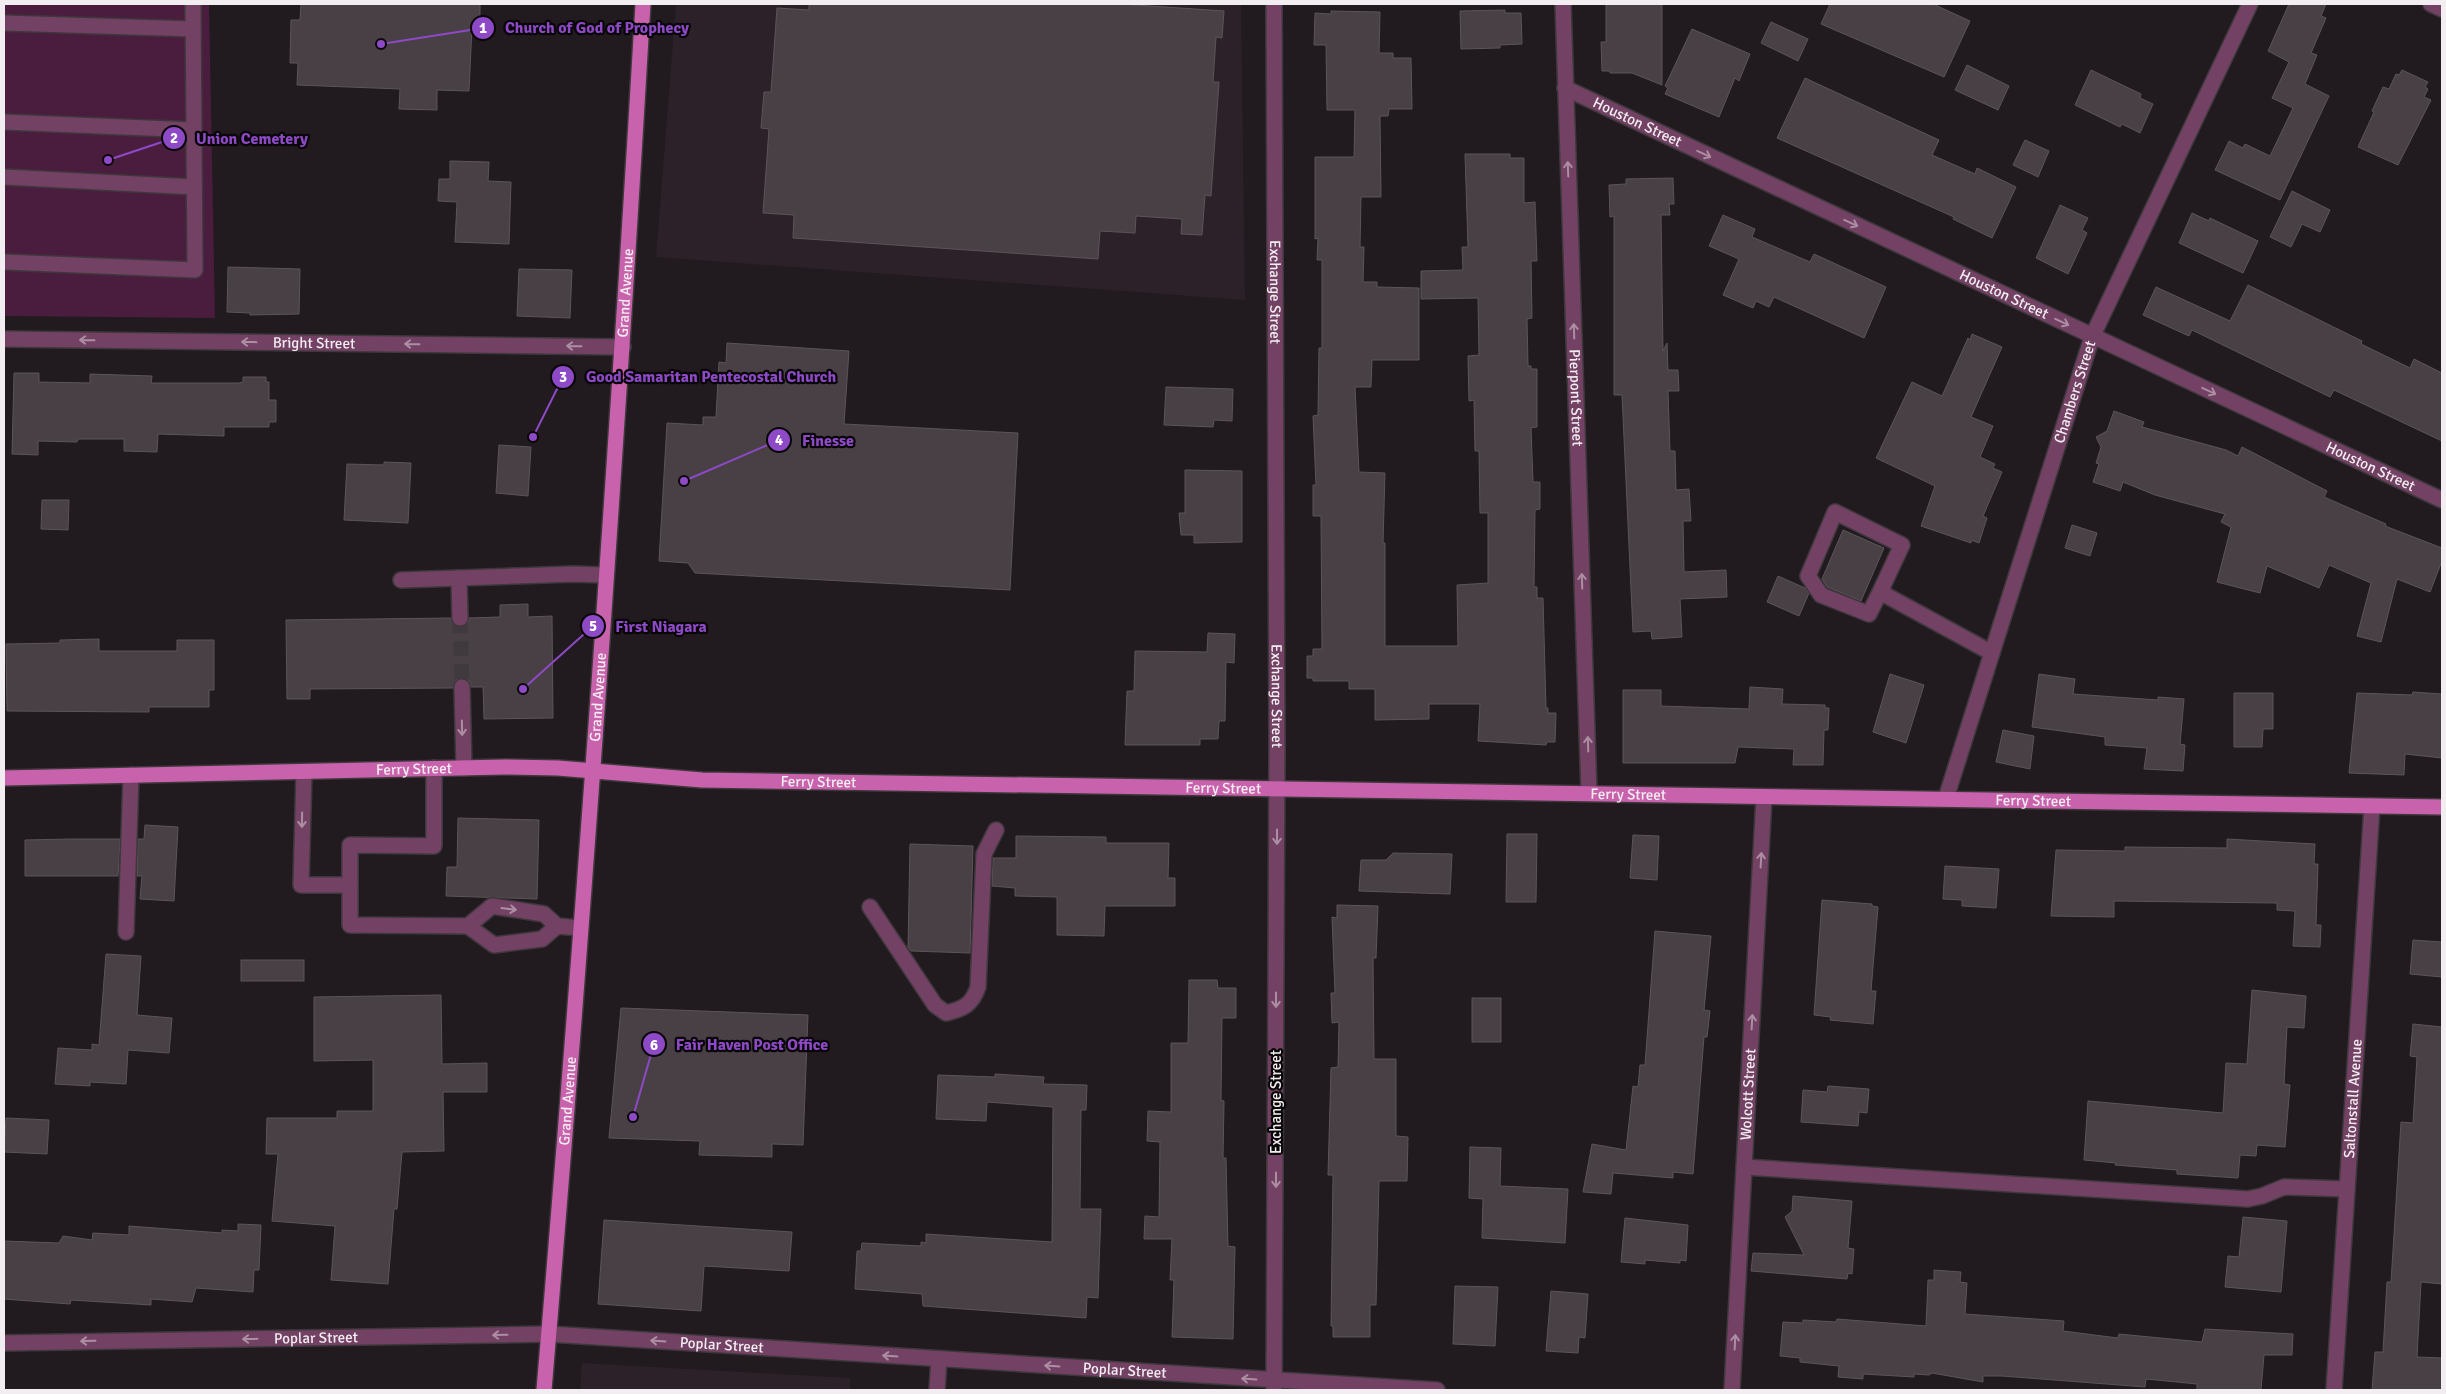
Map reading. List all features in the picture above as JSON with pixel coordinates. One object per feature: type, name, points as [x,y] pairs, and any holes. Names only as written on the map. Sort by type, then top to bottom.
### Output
[{"type":"main road","name":"Grand Avenue","points":[[544,1390],[593,771],[605,575],[623,347],[643,4]]},
{"type":"main road","name":"Ferry Street","points":[[4,778],[504,767],[593,771],[702,780],[1589,792],[1764,797],[1946,798],[2442,807]]},
{"type":"street","points":[[4,262],[195,270],[193,4]]},
{"type":"street","name":"Exchange Street","points":[[1274,4],[1277,789],[1275,1385]]},
{"type":"street","name":"Pierpont Street","points":[[1563,4],[1589,792]]},
{"type":"street","name":"Chambers Street","points":[[1946,798],[2092,337],[2250,4]]},
{"type":"street","points":[[2431,4],[2442,9]]},
{"type":"street","points":[[4,23],[193,29]]},
{"type":"street","name":"Houston Street","points":[[1566,88],[2442,500]]},
{"type":"street","points":[[4,122],[194,130]]},
{"type":"street","points":[[4,177],[194,187]]},
{"type":"street","name":"Bright Street","points":[[4,339],[623,347]]},
{"type":"street","points":[[1835,512],[1902,545],[1880,592],[1869,614],[1821,596],[1808,576],[1835,512]]},
{"type":"street","points":[[401,580],[605,575]]},
{"type":"street","points":[[459,578],[460,618]]},
{"type":"street","points":[[1880,592],[1992,652]]},
{"type":"street","points":[[462,687],[464,768]]},
{"type":"street","points":[[434,768],[434,846],[350,845],[350,925],[468,926],[494,945],[542,939],[557,926]]},
{"type":"street","points":[[304,772],[301,884],[350,884]]},
{"type":"street","points":[[126,932],[131,775]]},
{"type":"street","name":"Wolcott Street","points":[[1732,1390],[1764,797]]},
{"type":"street","name":"Saltonstall Avenue","points":[[2334,1390],[2372,806]]},
{"type":"street","points":[[870,906],[935,1005],[946,1013],[962,1009],[973,1000],[978,987],[984,854],[996,830]]},
{"type":"street","points":[[468,926],[492,906],[544,914],[557,926],[580,928]]},
{"type":"street","points":[[1744,1167],[2248,1199],[2262,1196],[2284,1187],[2347,1189]]},
{"type":"street","name":"Poplar Street","points":[[4,1343],[549,1334],[939,1359],[1275,1385],[1438,1390]]},
{"type":"street","points":[[936,1390],[939,1359]]},
{"type":"shaded area","points":[[4,4],[209,4],[215,318],[4,316]]},
{"type":"shaded area","points":[[676,4],[1241,4],[1245,300],[656,257]]},
{"type":"shaded area","points":[[582,1363],[850,1378],[850,1390],[580,1390]]},
{"type":"building","points":[[301,4],[480,4],[480,26],[472,26],[469,91],[437,90],[437,110],[399,109],[400,89],[297,85],[298,63],[290,63],[291,20],[300,20]]},
{"type":"building","points":[[809,4],[1121,4],[1224,11],[1222,38],[1216,37],[1213,82],[1219,82],[1211,196],[1205,195],[1202,235],[1181,234],[1182,219],[1136,216],[1135,233],[1100,231],[1098,259],[793,238],[794,215],[763,213],[769,129],[761,128],[764,92],[771,92],[777,8],[809,10]]},
{"type":"building","points":[[1606,4],[1662,4],[1662,85],[1632,73],[1602,71],[1601,42],[1606,42]]},
{"type":"building","points":[[1830,4],[1933,4],[1970,21],[1944,77],[1821,24]]},
{"type":"building","points":[[2289,4],[2326,4],[2321,16],[2326,18],[2311,53],[2317,55],[2305,84],[2329,96],[2280,200],[2215,170],[2229,141],[2243,148],[2245,144],[2270,156],[2293,108],[2272,98],[2289,62],[2268,51]]},
{"type":"building","points":[[1505,10],[1505,13],[1521,13],[1522,44],[1500,45],[1500,48],[1461,49],[1460,11]]},
{"type":"building","points":[[1331,11],[1380,12],[1379,53],[1393,53],[1393,58],[1411,58],[1412,109],[1389,109],[1388,116],[1380,116],[1381,197],[1361,197],[1360,247],[1364,247],[1363,282],[1377,282],[1377,287],[1419,288],[1419,360],[1372,360],[1371,387],[1355,387],[1359,472],[1385,473],[1383,543],[1385,543],[1385,646],[1458,646],[1457,585],[1488,583],[1488,513],[1480,513],[1479,451],[1475,451],[1474,400],[1469,401],[1468,356],[1479,355],[1478,298],[1421,299],[1421,271],[1463,270],[1462,247],[1468,247],[1465,154],[1510,154],[1510,158],[1524,158],[1524,203],[1535,202],[1537,261],[1531,261],[1532,318],[1527,319],[1528,366],[1531,366],[1531,369],[1537,369],[1537,427],[1531,428],[1533,482],[1540,482],[1540,509],[1535,510],[1534,587],[1537,587],[1537,598],[1543,598],[1546,708],[1548,708],[1548,713],[1556,713],[1555,742],[1547,742],[1546,745],[1478,741],[1480,704],[1429,704],[1429,719],[1375,720],[1375,689],[1349,689],[1349,681],[1313,681],[1313,678],[1307,678],[1307,656],[1313,656],[1313,649],[1322,649],[1321,516],[1313,516],[1313,485],[1316,485],[1313,416],[1318,415],[1319,348],[1322,348],[1322,260],[1317,260],[1318,238],[1315,239],[1315,157],[1354,157],[1355,110],[1327,110],[1326,45],[1314,45],[1315,13],[1331,14]]},
{"type":"building","points":[[1771,22],[1808,39],[1798,61],[1761,43]]},
{"type":"building","points":[[1692,29],[1750,54],[1739,81],[1735,78],[1719,117],[1665,94],[1668,88],[1665,86]]},
{"type":"building","points":[[1967,65],[2009,86],[1998,110],[1955,90]]},
{"type":"building","points":[[2091,70],[2141,94],[2140,98],[2153,104],[2140,133],[2122,124],[2120,127],[2075,105]]},
{"type":"building","points":[[2402,70],[2428,82],[2425,87],[2428,89],[2424,97],[2431,100],[2398,165],[2358,147],[2383,87],[2389,89],[2396,74],[2399,75]]},
{"type":"building","points":[[1805,78],[1939,140],[1932,155],[1975,174],[1977,168],[2016,187],[1992,238],[1953,219],[1954,217],[1777,138]]},
{"type":"building","points":[[2025,140],[2049,151],[2038,177],[2013,165]]},
{"type":"building","points":[[450,161],[489,162],[488,181],[511,182],[509,244],[455,242],[457,202],[438,201],[439,179],[450,179]]},
{"type":"building","points":[[1673,178],[1674,204],[1669,204],[1670,215],[1661,215],[1663,351],[1667,343],[1668,370],[1678,370],[1679,391],[1668,391],[1670,451],[1675,451],[1676,490],[1689,489],[1691,521],[1683,521],[1684,572],[1726,570],[1727,597],[1680,599],[1682,637],[1652,639],[1651,631],[1633,632],[1622,395],[1614,395],[1614,216],[1610,217],[1609,185],[1626,184],[1626,179]]},
{"type":"building","points":[[2292,191],[2330,210],[2320,232],[2302,224],[2291,247],[2270,237]]},
{"type":"building","points":[[2060,205],[2088,218],[2082,230],[2087,233],[2068,274],[2036,258]]},
{"type":"building","points":[[2192,213],[2209,221],[2210,218],[2258,241],[2243,273],[2179,243]]},
{"type":"building","points":[[1723,215],[1755,229],[1752,237],[1810,262],[1814,254],[1886,287],[1864,338],[1774,297],[1769,307],[1756,301],[1753,308],[1723,295],[1739,259],[1709,246]]},
{"type":"building","points":[[228,267],[300,269],[299,314],[250,315],[250,313],[227,312]]},
{"type":"building","points":[[519,269],[572,270],[570,318],[517,316]]},
{"type":"building","points":[[2248,285],[2362,341],[2361,344],[2410,368],[2414,359],[2442,373],[2442,441],[2334,390],[2330,397],[2192,330],[2189,336],[2143,315],[2156,287],[2230,321]]},
{"type":"building","points":[[1972,334],[2002,347],[1971,417],[1993,426],[1980,457],[1995,464],[1993,468],[2002,472],[1983,516],[1987,518],[1979,543],[1971,540],[1971,543],[1921,526],[1935,486],[1876,458],[1912,382],[1942,396],[1968,338],[1970,340]]},
{"type":"building","points":[[727,343],[849,351],[844,424],[1018,433],[1010,590],[695,573],[688,563],[659,561],[667,423],[703,425],[703,417],[716,417],[719,362],[726,363]]},
{"type":"building","points":[[14,373],[39,373],[39,382],[90,383],[90,374],[152,376],[151,383],[239,383],[243,382],[243,377],[266,377],[266,382],[269,382],[269,400],[276,400],[276,422],[269,422],[269,427],[224,427],[224,436],[158,434],[157,452],[124,451],[124,439],[78,439],[77,442],[38,441],[38,455],[12,454]]},
{"type":"building","points":[[1166,387],[1233,389],[1232,421],[1214,420],[1213,427],[1164,425]]},
{"type":"building","points":[[2114,411],[2144,422],[2142,427],[2226,450],[2238,456],[2242,447],[2327,491],[2324,497],[2386,524],[2385,526],[2442,548],[2442,561],[2430,592],[2397,579],[2381,642],[2357,636],[2371,583],[2329,565],[2319,588],[2267,566],[2260,593],[2217,582],[2231,527],[2221,522],[2225,514],[2155,495],[2123,482],[2120,491],[2093,482],[2099,464],[2096,463],[2101,447],[2096,437],[2107,431]]},
{"type":"building","points":[[499,445],[531,447],[528,496],[496,493]]},
{"type":"building","points":[[384,462],[411,463],[408,523],[344,520],[347,464],[384,465]]},
{"type":"building","points":[[1185,470],[1242,471],[1242,542],[1194,543],[1194,535],[1181,535],[1179,513],[1185,513]]},
{"type":"building","points":[[42,500],[69,500],[68,530],[41,529]]},
{"type":"building","points":[[2072,525],[2097,533],[2090,556],[2065,548]]},
{"type":"building","points":[[1843,530],[1884,548],[1861,601],[1827,587],[1822,579]]},
{"type":"building","points":[[1778,576],[1805,588],[1809,593],[1799,616],[1767,602]]},
{"type":"building","points":[[528,604],[528,617],[552,616],[553,718],[484,719],[483,687],[471,687],[470,682],[462,678],[457,679],[453,688],[310,689],[310,699],[287,699],[286,620],[451,618],[455,626],[461,627],[468,623],[469,618],[500,617],[500,605]]},
{"type":"building","points":[[1208,633],[1235,634],[1234,663],[1226,662],[1225,721],[1219,721],[1218,739],[1200,739],[1200,745],[1125,745],[1127,691],[1134,691],[1135,651],[1207,652]]},
{"type":"building","points":[[99,639],[99,651],[177,651],[177,640],[214,640],[214,690],[209,690],[209,707],[149,707],[149,712],[7,711],[6,644],[60,643],[60,640]]},
{"type":"building","points":[[1890,674],[1924,685],[1906,743],[1873,732]]},
{"type":"building","points":[[2039,674],[2075,679],[2073,694],[2158,700],[2158,697],[2184,699],[2180,744],[2185,745],[2183,771],[2144,769],[2147,748],[2105,745],[2105,737],[2032,727]]},
{"type":"building","points":[[1750,687],[1783,689],[1782,704],[1825,705],[1825,708],[1829,708],[1828,730],[1824,730],[1823,765],[1793,765],[1794,749],[1738,747],[1735,763],[1623,763],[1623,690],[1661,690],[1661,706],[1749,709]]},
{"type":"building","points":[[2413,692],[2442,694],[2442,758],[2405,754],[2404,775],[2349,773],[2357,693],[2412,695]]},
{"type":"building","points":[[2234,693],[2273,693],[2273,729],[2263,729],[2262,747],[2234,747]]},
{"type":"building","points":[[2003,730],[2034,736],[2030,769],[1996,762]]},
{"type":"building","points":[[458,818],[539,820],[537,899],[446,896],[447,867],[457,867]]},
{"type":"building","points":[[145,825],[178,827],[174,901],[140,899],[142,876],[137,876],[138,839],[144,839]]},
{"type":"building","points":[[1507,834],[1537,834],[1536,902],[1506,902]]},
{"type":"building","points":[[1633,835],[1659,836],[1657,880],[1630,878]]},
{"type":"building","points":[[1016,836],[1106,837],[1106,843],[1169,843],[1168,878],[1175,878],[1175,906],[1105,906],[1104,936],[1057,935],[1057,897],[1015,896],[1015,888],[992,886],[993,858],[1016,858]]},
{"type":"building","points":[[120,839],[118,876],[25,876],[25,840]]},
{"type":"building","points":[[2227,839],[2315,844],[2314,864],[2318,864],[2316,925],[2321,925],[2320,947],[2293,946],[2295,911],[2277,910],[2277,903],[2114,901],[2114,917],[2051,916],[2056,850],[2125,851],[2125,847],[2227,848]]},
{"type":"building","points":[[910,844],[973,846],[970,953],[911,951],[908,947]]},
{"type":"building","points":[[1393,853],[1452,854],[1450,894],[1359,891],[1361,860],[1386,860]]},
{"type":"building","points":[[1945,866],[1999,869],[1996,908],[1962,906],[1962,900],[1943,899]]},
{"type":"building","points":[[1822,900],[1872,904],[1872,906],[1878,907],[1871,991],[1876,991],[1873,1024],[1830,1020],[1831,1017],[1814,1015]]},
{"type":"building","points":[[1337,905],[1378,906],[1376,958],[1373,958],[1374,1059],[1396,1059],[1396,1136],[1408,1137],[1407,1181],[1379,1181],[1376,1305],[1370,1305],[1370,1337],[1333,1337],[1333,1326],[1331,1326],[1333,1175],[1328,1175],[1331,1068],[1338,1067],[1339,1022],[1332,1023],[1331,993],[1335,993],[1332,917],[1337,918]]},
{"type":"building","points":[[1655,931],[1711,936],[1704,1010],[1710,1011],[1707,1037],[1704,1037],[1693,1174],[1673,1172],[1673,1178],[1613,1173],[1611,1194],[1583,1192],[1592,1144],[1626,1150],[1633,1086],[1638,1087],[1640,1065],[1645,1065]]},
{"type":"building","points":[[2413,940],[2442,942],[2442,977],[2410,974]]},
{"type":"building","points":[[106,954],[141,956],[137,1015],[172,1018],[169,1053],[128,1050],[126,1084],[90,1082],[90,1086],[55,1084],[58,1048],[92,1050],[92,1044],[99,1045]]},
{"type":"building","points":[[241,960],[304,960],[304,981],[241,981]]},
{"type":"building","points":[[1189,980],[1217,980],[1218,988],[1236,988],[1236,1018],[1222,1018],[1221,1100],[1224,1101],[1223,1158],[1226,1158],[1228,1246],[1235,1247],[1233,1339],[1172,1337],[1174,1280],[1170,1280],[1172,1239],[1144,1239],[1145,1216],[1159,1217],[1160,1142],[1147,1141],[1148,1111],[1171,1112],[1171,1043],[1188,1043]]},
{"type":"building","points":[[2252,990],[2306,996],[2304,1028],[2287,1027],[2284,1084],[2290,1085],[2285,1147],[2257,1145],[2256,1156],[2240,1155],[2238,1178],[2177,1174],[2177,1170],[2115,1165],[2116,1163],[2084,1160],[2088,1101],[2223,1113],[2226,1063],[2247,1064]]},
{"type":"building","points":[[441,995],[442,1064],[487,1063],[487,1092],[443,1092],[444,1151],[402,1152],[397,1209],[394,1209],[388,1284],[331,1280],[335,1226],[272,1221],[278,1154],[266,1154],[267,1118],[337,1118],[337,1111],[373,1111],[373,1060],[314,1061],[314,997]]},
{"type":"building","points":[[1472,998],[1501,998],[1501,1042],[1472,1042]]},
{"type":"building","points":[[621,1008],[808,1015],[803,1145],[772,1144],[772,1157],[699,1155],[700,1141],[609,1138]]},
{"type":"building","points":[[2413,1024],[2442,1027],[2442,1284],[2421,1282],[2417,1357],[2442,1358],[2442,1390],[2372,1390],[2375,1352],[2383,1352],[2387,1282],[2391,1282],[2401,1122],[2413,1123],[2417,1057],[2410,1056]]},
{"type":"building","points":[[995,1074],[1044,1077],[1043,1084],[1087,1085],[1086,1110],[1081,1110],[1080,1209],[1101,1209],[1098,1298],[1087,1297],[1086,1318],[923,1306],[922,1294],[855,1289],[857,1251],[861,1251],[862,1243],[921,1246],[921,1242],[926,1243],[926,1234],[1052,1242],[1053,1107],[987,1102],[986,1121],[936,1119],[938,1075],[995,1077]]},
{"type":"building","points":[[1828,1086],[1869,1089],[1867,1113],[1859,1112],[1858,1126],[1801,1122],[1803,1090],[1827,1092]]},
{"type":"building","points":[[6,1118],[49,1120],[47,1154],[4,1152]]},
{"type":"building","points":[[1470,1147],[1501,1148],[1500,1186],[1568,1189],[1565,1243],[1482,1238],[1483,1199],[1469,1198]]},
{"type":"building","points":[[1793,1196],[1852,1201],[1848,1248],[1854,1249],[1852,1274],[1848,1273],[1847,1279],[1751,1271],[1753,1253],[1804,1255],[1785,1217],[1792,1211]]},
{"type":"building","points":[[2243,1217],[2287,1221],[2281,1292],[2225,1287],[2228,1256],[2239,1257]]},
{"type":"building","points":[[1625,1218],[1688,1225],[1686,1261],[1680,1260],[1680,1263],[1645,1260],[1645,1264],[1621,1262]]},
{"type":"building","points":[[604,1220],[792,1232],[789,1271],[704,1266],[701,1311],[598,1304]]},
{"type":"building","points":[[238,1224],[261,1225],[259,1270],[254,1270],[253,1292],[196,1288],[192,1302],[151,1299],[151,1305],[71,1300],[70,1304],[4,1299],[4,1241],[59,1243],[63,1236],[92,1240],[93,1233],[129,1235],[129,1226],[222,1233],[222,1230],[238,1231]]},
{"type":"building","points":[[1934,1270],[1961,1272],[1960,1282],[1967,1283],[1965,1314],[2064,1321],[2063,1331],[2118,1338],[2119,1334],[2202,1342],[2205,1329],[2293,1334],[2292,1355],[2264,1355],[2261,1390],[2197,1390],[2197,1384],[2146,1379],[2145,1387],[2002,1376],[1983,1376],[1983,1382],[1932,1373],[1929,1375],[1914,1374],[1914,1377],[1863,1374],[1863,1379],[1838,1377],[1839,1366],[1800,1362],[1800,1358],[1780,1356],[1783,1322],[1803,1323],[1803,1320],[1836,1322],[1837,1319],[1926,1326],[1928,1280],[1934,1280]]},
{"type":"building","points":[[1455,1286],[1498,1287],[1495,1346],[1453,1344]]},
{"type":"building","points":[[1551,1291],[1588,1294],[1585,1338],[1579,1337],[1578,1353],[1546,1351]]},
{"type":"tunnel","points":[[460,618],[462,687]]},
{"type":"place","name":"Church of God of Prophecy","points":[[381,44]]},
{"type":"place","name":"Union Cemetery","points":[[108,160]]},
{"type":"place","name":"Good Samaritan Pentecostal Church","points":[[533,437]]},
{"type":"place","name":"Finesse","points":[[684,481]]},
{"type":"place","name":"First Niagara","points":[[523,689]]},
{"type":"place","name":"Fair Haven Post Office","points":[[633,1117]]}]
